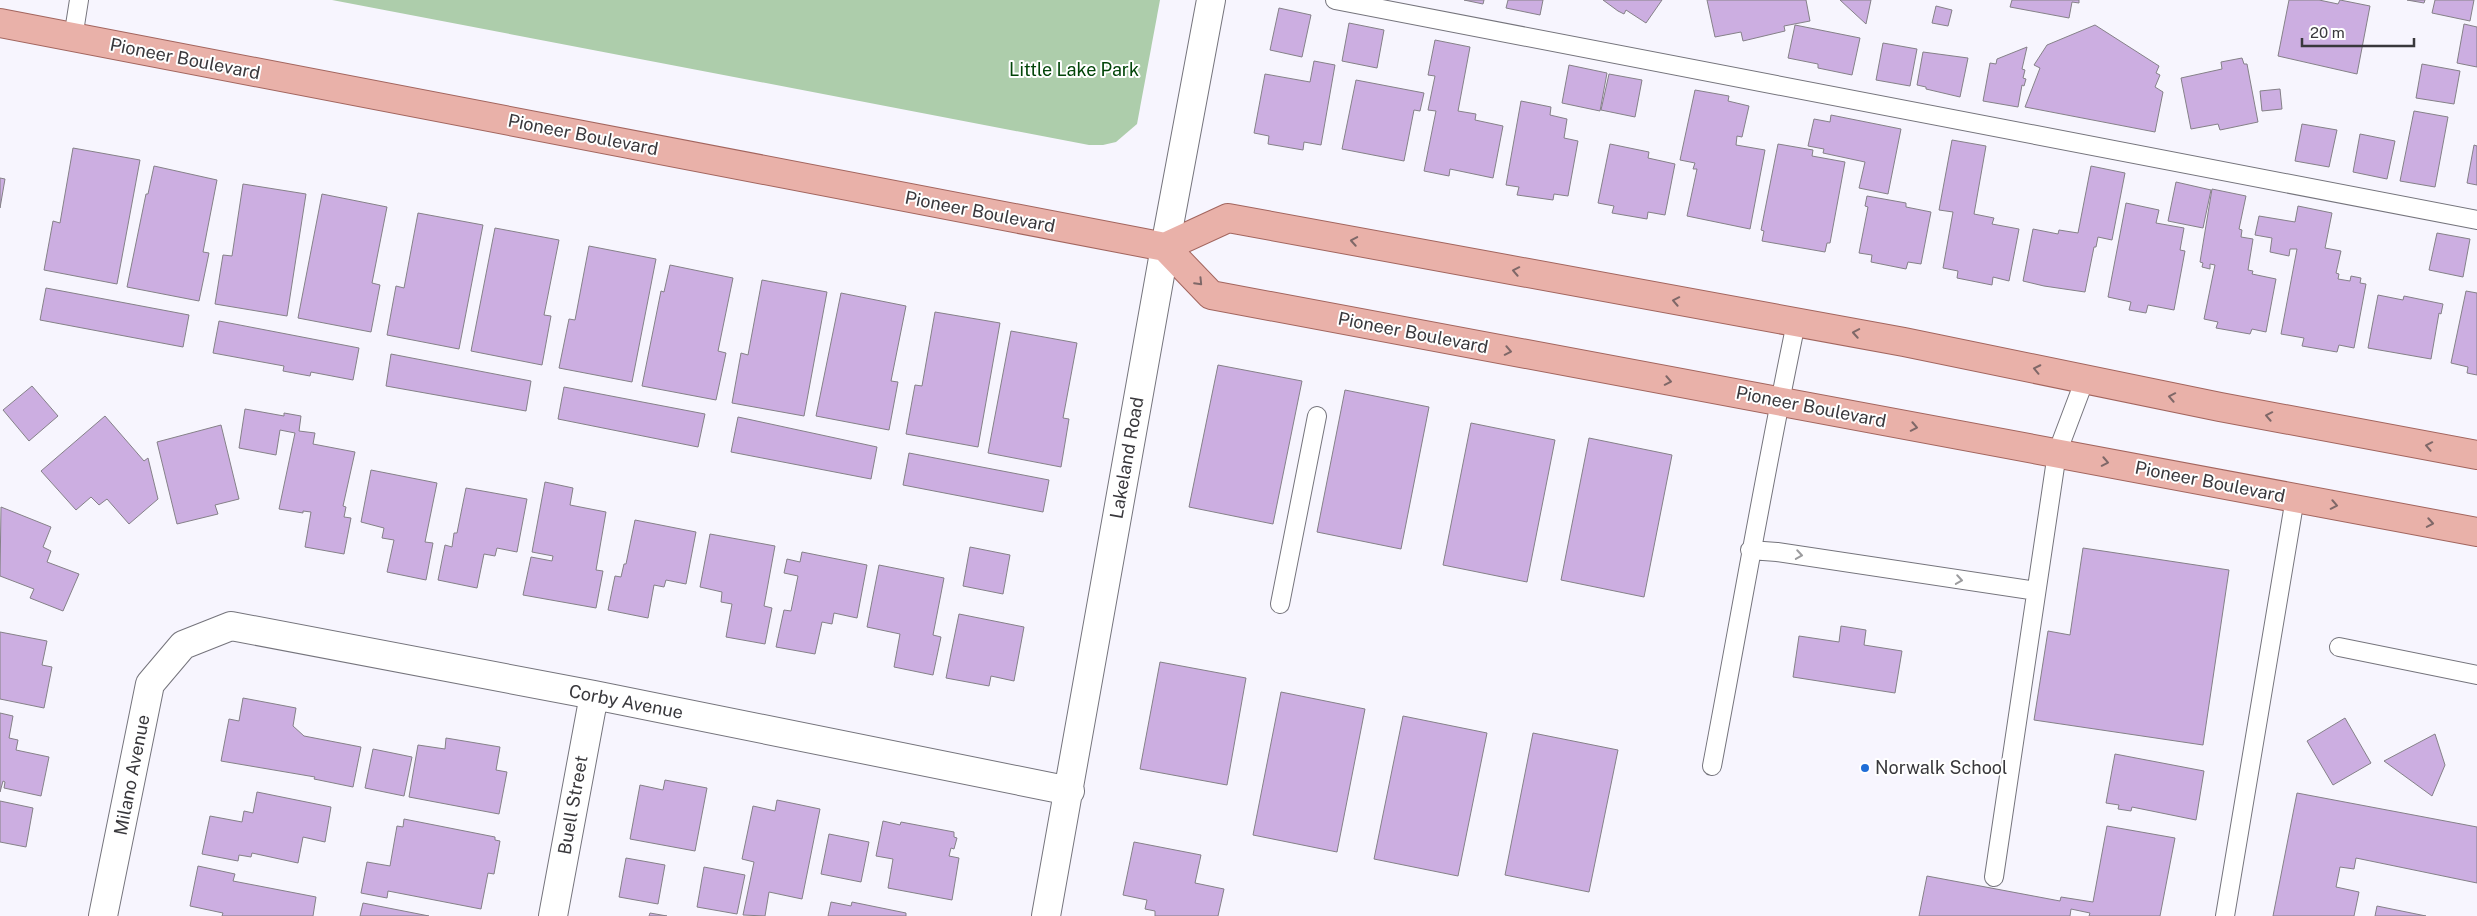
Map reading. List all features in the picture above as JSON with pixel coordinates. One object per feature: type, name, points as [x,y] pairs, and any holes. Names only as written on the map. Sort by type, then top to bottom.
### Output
[{"type":"main road","name":"Pioneer Boulevard","points":[[0,23],[1165,248],[1211,295],[2477,532]]},
{"type":"main road","points":[[1165,248],[1228,218],[1904,342],[2477,455]]},
{"type":"street","name":"Lakeland Road","points":[[1046,916],[1070,791],[1101,598],[1212,0]]},
{"type":"street","name":"Corby Avenue","points":[[183,645],[231,626],[594,695],[1070,791]]},
{"type":"street","name":"Milano Avenue","points":[[103,916],[150,684],[183,645]]},
{"type":"street","name":"Buell Street","points":[[553,916],[594,695]]},
{"type":"lane","points":[[73,38],[79,0]]},
{"type":"lane","points":[[1336,0],[2477,220]]},
{"type":"lane","points":[[1712,766],[1745,592],[1750,550],[1796,323]]},
{"type":"lane","points":[[1994,877],[2058,453],[2085,379]]},
{"type":"lane","points":[[1280,604],[1317,416]]},
{"type":"lane","points":[[2226,916],[2295,498]]},
{"type":"lane","points":[[1750,550],[1786,553],[2036,591]]},
{"type":"lane","points":[[2339,647],[2477,675]]},
{"type":"green space","name":"Little Lake Park","points":[[332,0],[1160,0],[1137,124],[1116,142],[1103,145],[1089,145]]},
{"type":"building","points":[[1464,0],[1484,0],[1483,4]]},
{"type":"building","points":[[1508,0],[1543,0],[1540,15],[1506,8]]},
{"type":"building","points":[[1603,0],[1662,0],[1646,23],[1626,10],[1624,14],[1618,11]]},
{"type":"building","points":[[1707,0],[1806,0],[1810,21],[1784,26],[1785,31],[1743,41],[1741,32],[1715,37]]},
{"type":"building","points":[[1840,0],[1871,0],[1866,24]]},
{"type":"building","points":[[2012,0],[2079,0],[2079,3],[2072,2],[2069,18],[2010,7]]},
{"type":"building","points":[[2289,0],[2319,0],[2338,4],[2340,0],[2370,6],[2357,74],[2278,56]]},
{"type":"building","points":[[2407,0],[2425,0],[2424,3]]},
{"type":"building","points":[[2435,0],[2474,0],[2470,21],[2432,13]]},
{"type":"building","points":[[1936,6],[1952,10],[1948,26],[1932,23]]},
{"type":"building","points":[[1279,8],[1311,15],[1302,57],[1270,50]]},
{"type":"building","points":[[1349,23],[1384,30],[1377,68],[1342,61]]},
{"type":"building","points":[[2464,24],[2477,27],[2477,67],[2457,63]]},
{"type":"building","points":[[1795,25],[1860,38],[1852,75],[1818,68],[1818,64],[1788,58]]},
{"type":"building","points":[[2095,25],[2159,66],[2156,73],[2160,75],[2155,87],[2163,92],[2155,132],[2025,107],[2040,68],[2034,65],[2047,45]]},
{"type":"building","points":[[1435,40],[1470,47],[1458,111],[1476,114],[1475,120],[1503,126],[1493,178],[1450,169],[1449,176],[1424,171],[1436,111],[1428,110],[1435,76],[1428,75]]},
{"type":"building","points":[[1883,43],[1917,49],[1910,86],[1876,80]]},
{"type":"building","points":[[2027,47],[2022,69],[2025,70],[2023,78],[2026,79],[2024,86],[2022,85],[2018,107],[1983,101],[1990,63],[1996,64],[1997,59]]},
{"type":"building","points":[[1923,52],[1968,58],[1960,97],[1917,85]]},
{"type":"building","points":[[2242,58],[2244,64],[2247,64],[2258,122],[2220,130],[2218,124],[2191,129],[2181,78],[2222,69],[2221,62]]},
{"type":"building","points":[[1314,61],[1335,65],[1321,145],[1304,142],[1303,150],[1268,144],[1269,136],[1254,133],[1265,74],[1310,82]]},
{"type":"building","points":[[2422,64],[2460,71],[2454,104],[2416,98]]},
{"type":"building","points":[[1569,65],[1607,73],[1600,111],[1562,103]]},
{"type":"building","points":[[1609,74],[1642,80],[1635,117],[1601,110]]},
{"type":"building","points":[[1356,80],[1424,93],[1420,111],[1414,110],[1404,161],[1342,149]]},
{"type":"building","points":[[2280,89],[2282,109],[2262,111],[2260,91]]},
{"type":"building","points":[[1695,90],[1729,96],[1728,101],[1749,106],[1742,137],[1737,136],[1736,145],[1765,150],[1750,229],[1687,216],[1697,169],[1693,169],[1695,163],[1680,160]]},
{"type":"building","points":[[1521,101],[1551,107],[1550,115],[1567,119],[1564,138],[1578,141],[1568,196],[1554,194],[1553,200],[1517,195],[1519,187],[1506,185]]},
{"type":"building","points":[[2414,111],[2448,117],[2435,187],[2400,181]]},
{"type":"building","points":[[1831,115],[1901,129],[1888,194],[1859,188],[1865,162],[1823,153],[1824,149],[1808,146],[1814,119],[1830,122]]},
{"type":"building","points":[[2302,124],[2337,130],[2329,167],[2295,161]]},
{"type":"building","points":[[2360,134],[2395,141],[2387,179],[2353,172]]},
{"type":"building","points":[[1952,140],[1986,146],[1974,214],[1994,218],[1992,224],[2019,229],[2009,281],[1993,277],[1992,285],[1957,278],[1958,271],[1943,268],[1953,212],[1939,210]]},
{"type":"building","points":[[1610,144],[1649,152],[1648,158],[1675,164],[1665,215],[1648,212],[1647,219],[1612,213],[1614,206],[1598,203]]},
{"type":"building","points":[[1778,144],[1813,150],[1812,156],[1845,162],[1830,243],[1827,243],[1825,252],[1762,241],[1764,231],[1761,230]]},
{"type":"building","points":[[2474,145],[2477,146],[2477,185],[2467,183]]},
{"type":"building","points":[[73,148],[140,160],[117,284],[44,270],[53,221],[60,223]]},
{"type":"building","points":[[154,166],[217,180],[203,252],[209,253],[199,301],[127,287],[146,194],[148,194]]},
{"type":"building","points":[[2091,166],[2125,173],[2112,240],[2098,237],[2096,247],[2094,247],[2085,292],[2023,281],[2033,229],[2058,234],[2059,230],[2078,233]]},
{"type":"building","points":[[0,178],[5,179],[0,208]]},
{"type":"building","points":[[2176,182],[2211,190],[2203,228],[2168,221]]},
{"type":"building","points":[[243,184],[306,194],[287,316],[215,304],[223,255],[232,256]]},
{"type":"building","points":[[2212,189],[2246,196],[2239,229],[2242,230],[2241,237],[2253,239],[2248,270],[2253,271],[2252,274],[2276,279],[2266,332],[2252,329],[2250,334],[2216,328],[2218,322],[2204,319],[2215,265],[2210,264],[2210,269],[2202,267],[2203,263],[2200,262]]},
{"type":"building","points":[[322,194],[387,207],[372,283],[380,285],[371,332],[298,318]]},
{"type":"building","points":[[1867,196],[1906,203],[1906,207],[1931,212],[1921,264],[1908,262],[1906,269],[1871,262],[1872,255],[1859,253],[1868,207],[1865,206]]},
{"type":"building","points":[[2126,203],[2159,210],[2156,223],[2184,228],[2180,250],[2185,251],[2174,310],[2148,305],[2146,313],[2129,310],[2131,302],[2108,297]]},
{"type":"building","points":[[2298,206],[2332,213],[2325,248],[2341,251],[2336,273],[2339,274],[2338,279],[2350,281],[2351,276],[2361,278],[2360,283],[2366,284],[2354,348],[2339,345],[2337,352],[2302,346],[2304,338],[2281,334],[2297,249],[2290,249],[2289,256],[2270,252],[2272,238],[2255,235],[2259,216],[2295,222]]},
{"type":"building","points":[[418,213],[483,225],[459,349],[387,335],[396,286],[404,288]]},
{"type":"building","points":[[495,228],[559,240],[544,315],[551,316],[542,365],[471,351]]},
{"type":"building","points":[[2437,233],[2470,239],[2463,277],[2429,270]]},
{"type":"building","points":[[589,246],[656,259],[632,382],[559,368],[569,319],[575,320]]},
{"type":"building","points":[[670,265],[733,278],[718,351],[726,353],[716,400],[642,386],[661,291],[664,292]]},
{"type":"building","points":[[762,280],[827,292],[804,416],[732,403],[741,353],[748,355]]},
{"type":"building","points":[[46,288],[189,315],[183,347],[40,320]]},
{"type":"building","points":[[2466,291],[2477,293],[2477,375],[2467,373],[2468,367],[2451,363]]},
{"type":"building","points":[[841,293],[906,306],[891,381],[898,382],[889,430],[816,416]]},
{"type":"building","points":[[2378,295],[2403,300],[2404,296],[2443,304],[2441,314],[2439,313],[2431,359],[2368,348]]},
{"type":"building","points":[[935,312],[1000,323],[978,447],[906,434],[915,385],[922,386]]},
{"type":"building","points":[[219,321],[359,348],[353,380],[311,372],[310,376],[283,371],[284,366],[213,353]]},
{"type":"building","points":[[1011,331],[1077,343],[1063,418],[1069,419],[1061,467],[988,453]]},
{"type":"building","points":[[391,354],[531,381],[526,411],[386,386]]},
{"type":"building","points":[[1218,365],[1302,381],[1273,524],[1189,507]]},
{"type":"building","points":[[32,386],[58,416],[29,441],[3,410]]},
{"type":"building","points":[[564,387],[705,414],[698,447],[558,419]]},
{"type":"building","points":[[1345,390],[1429,407],[1401,549],[1317,532]]},
{"type":"building","points":[[245,409],[284,416],[284,413],[301,416],[299,431],[315,433],[313,444],[355,452],[343,506],[346,507],[344,517],[351,518],[344,554],[305,547],[311,512],[303,511],[303,513],[279,509],[295,433],[280,430],[276,455],[239,448]]},
{"type":"building","points":[[105,416],[144,461],[148,458],[158,499],[129,524],[107,499],[99,505],[91,497],[76,510],[41,471]]},
{"type":"building","points":[[738,417],[877,447],[871,479],[731,452]]},
{"type":"building","points":[[1471,423],[1555,440],[1527,582],[1443,565]]},
{"type":"building","points":[[221,425],[239,499],[215,505],[218,514],[177,524],[157,442]]},
{"type":"building","points":[[1589,438],[1672,455],[1644,597],[1561,580]]},
{"type":"building","points":[[909,453],[1049,480],[1043,512],[903,485]]},
{"type":"building","points":[[371,470],[437,483],[425,542],[433,543],[426,580],[387,572],[394,540],[382,538],[384,528],[361,522]]},
{"type":"building","points":[[545,482],[573,488],[570,505],[606,512],[596,570],[603,571],[596,608],[523,595],[531,557],[552,561],[553,556],[532,552]]},
{"type":"building","points":[[466,488],[527,499],[517,552],[497,548],[495,556],[484,554],[477,588],[438,580],[445,545],[452,547],[454,533],[457,533]]},
{"type":"building","points":[[1,507],[51,527],[43,547],[51,551],[47,562],[79,574],[63,611],[30,598],[34,589],[0,576]]},
{"type":"building","points":[[635,520],[696,532],[686,584],[666,580],[664,587],[654,585],[648,618],[608,610],[615,576],[621,577],[624,564],[626,564]]},
{"type":"building","points":[[710,534],[775,546],[764,606],[772,608],[765,644],[726,637],[732,604],[721,602],[722,592],[700,587]]},
{"type":"building","points":[[970,547],[1010,555],[1003,594],[963,586]]},
{"type":"building","points":[[2083,548],[2229,570],[2203,745],[2034,720],[2048,631],[2070,635]]},
{"type":"building","points":[[802,552],[867,565],[857,618],[834,613],[832,624],[822,622],[815,654],[776,647],[784,610],[791,611],[798,576],[784,573],[787,559],[800,562]]},
{"type":"building","points":[[879,565],[944,578],[933,635],[941,637],[933,675],[894,667],[900,634],[867,627]]},
{"type":"building","points":[[959,614],[1024,627],[1014,681],[991,676],[989,686],[946,678]]},
{"type":"building","points":[[1841,626],[1866,630],[1864,645],[1902,651],[1895,693],[1793,677],[1799,636],[1839,642]]},
{"type":"building","points":[[0,632],[47,641],[42,665],[52,667],[44,708],[0,699]]},
{"type":"building","points":[[1160,662],[1246,678],[1227,785],[1140,769]]},
{"type":"building","points":[[1281,692],[1365,709],[1337,852],[1253,835]]},
{"type":"building","points":[[243,698],[296,708],[293,726],[304,736],[361,747],[353,787],[314,779],[315,777],[221,761],[229,719],[239,721]]},
{"type":"building","points":[[0,713],[13,716],[9,738],[18,740],[16,750],[49,757],[41,796],[4,788],[5,782],[3,781],[0,792]]},
{"type":"building","points":[[1403,716],[1487,733],[1458,876],[1374,859]]},
{"type":"building","points":[[2345,718],[2371,763],[2333,785],[2307,741]]},
{"type":"building","points":[[1533,733],[1618,750],[1589,892],[1505,875]]},
{"type":"building","points":[[2435,734],[2445,765],[2432,796],[2384,761]]},
{"type":"building","points":[[446,738],[500,747],[496,770],[507,772],[499,814],[409,797],[418,745],[445,749]]},
{"type":"building","points":[[373,749],[412,757],[404,796],[365,788]]},
{"type":"building","points":[[2115,754],[2204,771],[2196,820],[2132,807],[2131,811],[2118,809],[2119,805],[2106,803]]},
{"type":"building","points":[[665,780],[707,788],[695,851],[630,839],[640,785],[663,790]]},
{"type":"building","points":[[257,792],[331,807],[325,842],[303,837],[298,863],[252,853],[251,857],[239,855],[238,861],[202,854],[210,816],[242,822],[244,811],[253,813]]},
{"type":"building","points":[[2297,793],[2477,827],[2477,883],[2356,858],[2354,869],[2340,867],[2336,887],[2359,892],[2354,916],[2273,916]]},
{"type":"building","points":[[777,800],[820,809],[802,899],[769,892],[765,916],[743,915],[754,862],[742,859],[753,806],[775,811]]},
{"type":"building","points":[[0,801],[33,808],[26,847],[0,842]]},
{"type":"building","points":[[404,819],[495,837],[495,840],[500,841],[494,874],[488,873],[481,909],[388,891],[387,898],[361,893],[367,862],[390,866],[397,826],[403,827]]},
{"type":"building","points":[[883,821],[900,825],[901,822],[954,832],[954,837],[957,838],[954,849],[951,848],[949,856],[959,858],[952,900],[888,888],[893,859],[876,856]]},
{"type":"building","points":[[2107,826],[2175,838],[2160,916],[2089,916],[2090,913],[2071,909],[2070,916],[1919,916],[1927,876],[2060,901],[2061,897],[2093,902]]},
{"type":"building","points":[[829,834],[869,842],[861,882],[821,874]]},
{"type":"building","points":[[1134,842],[1201,855],[1195,883],[1224,889],[1218,916],[1155,916],[1155,911],[1145,909],[1147,900],[1123,895]]},
{"type":"building","points":[[626,858],[665,865],[658,904],[619,897]]},
{"type":"building","points":[[198,866],[235,874],[233,881],[316,897],[313,916],[222,916],[223,913],[190,906]]},
{"type":"building","points":[[704,867],[745,875],[737,914],[697,907]]},
{"type":"building","points":[[831,902],[851,906],[852,902],[906,913],[906,916],[828,916]]},
{"type":"building","points":[[363,903],[429,916],[360,916]]},
{"type":"building","points":[[2377,906],[2426,916],[2375,916]]},
{"type":"building","points":[[650,913],[667,916],[649,916]]},
{"type":"place","name":"Norwalk School","points":[[1865,768]]}]
